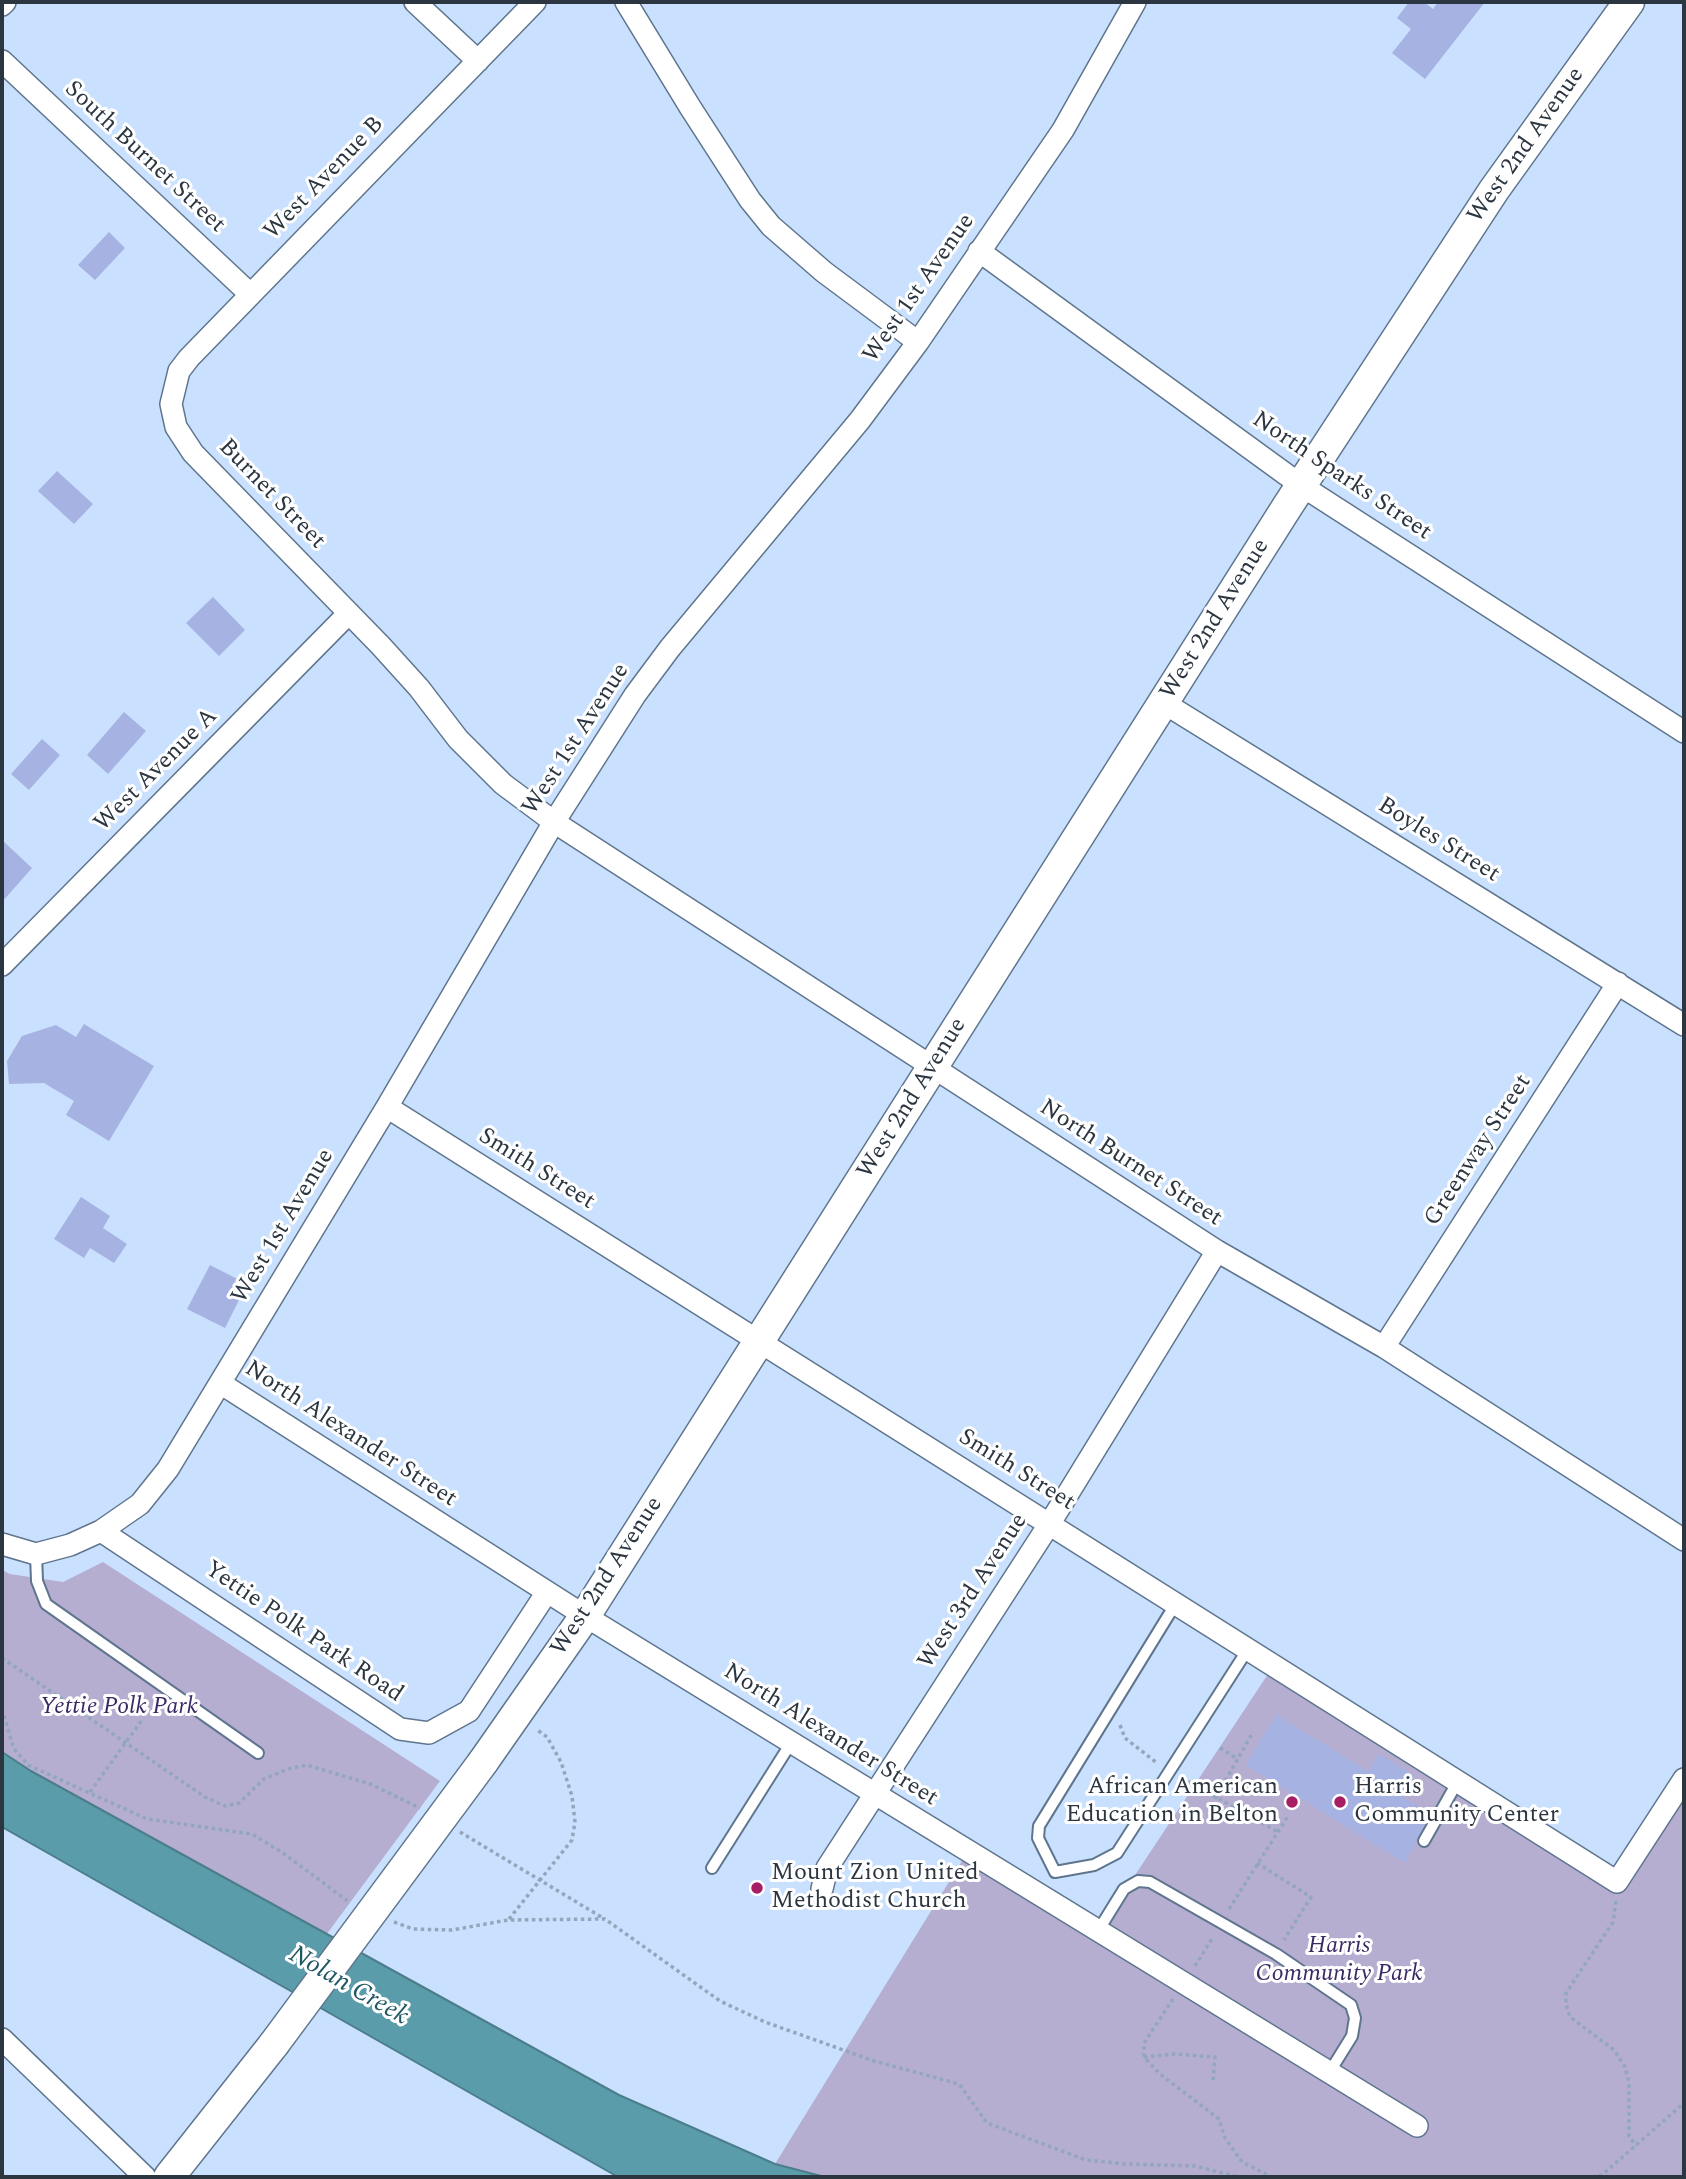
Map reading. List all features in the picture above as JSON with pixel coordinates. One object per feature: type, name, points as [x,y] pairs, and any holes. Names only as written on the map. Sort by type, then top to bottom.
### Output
[{"type":"street","points":[[415,2],[478,61]]},
{"type":"street","name":"West Avenue B","points":[[171,404],[179,371],[189,358],[535,2]]},
{"type":"street","points":[[626,2],[750,200],[771,226],[824,272],[918,342]]},
{"type":"street","name":"West 1st Avenue","points":[[36,1553],[70,1545],[101,1531],[140,1504],[168,1469],[387,1107],[554,822],[635,695],[663,657],[860,420],[918,342],[1063,130],[1135,2]]},
{"type":"street","name":"West 2nd Avenue","points":[[169,2177],[274,2044],[484,1762],[585,1616],[1302,486],[1494,190],[1629,2]]},
{"type":"street","name":"South Burnet Street","points":[[2,61],[250,294]]},
{"type":"street","name":"North Sparks Street","points":[[979,251],[1302,486],[1684,732]]},
{"type":"street","name":"Burnet Street","points":[[171,404],[176,427],[193,453],[349,613]]},
{"type":"street","points":[[349,613],[419,688],[458,739],[503,784],[554,822]]},
{"type":"street","name":"West Avenue A","points":[[2,965],[349,613]]},
{"type":"street","name":"Boyles Street","points":[[1164,702],[1684,1024]]},
{"type":"street","name":"North Burnet Street","points":[[554,822],[1217,1251],[1384,1347],[1684,1540]]},
{"type":"street","name":"Greenway Street","points":[[1384,1347],[1618,984]]},
{"type":"street","name":"Smith Street","points":[[387,1107],[1617,1882]]},
{"type":"street","name":"West 3rd Avenue","points":[[822,1889],[827,1868],[1049,1524],[1217,1251]]},
{"type":"street","name":"North Alexander Street","points":[[220,1383],[585,1616],[1417,2126]]},
{"type":"street","name":"Yettie Polk Park Road","points":[[101,1531],[400,1729],[429,1732],[469,1711],[547,1592]]},
{"type":"street","points":[[2,1544],[36,1553]]},
{"type":"street","points":[[1617,1882],[1684,1779]]},
{"type":"street","points":[[2,2039],[145,2177]]},
{"type":"lane","points":[[36,1553],[37,1581],[46,1604],[258,1753]]},
{"type":"lane","points":[[1055,1872],[1038,1838],[1040,1826],[1176,1603]]},
{"type":"lane","points":[[1041,1896],[1055,1872],[1094,1865],[1117,1853],[1248,1649]]},
{"type":"lane","points":[[712,1868],[791,1743]]},
{"type":"lane","points":[[1424,1841],[1458,1781]]},
{"type":"lane","points":[[1098,1931],[1124,1889],[1138,1881],[1150,1882],[1276,1954],[1351,2005],[1355,2018],[1352,2036],[1329,2073]]},
{"type":"path","points":[[2,1658],[205,1797],[225,1806],[239,1803],[264,1779],[307,1765],[370,1783],[429,1814]]},
{"type":"path","points":[[2,1709],[14,1749],[28,1765],[147,1819],[251,1833],[358,1907]]},
{"type":"path","points":[[508,1920],[572,1840],[575,1822],[572,1796],[561,1762],[547,1737],[517,1715]]},
{"type":"path","points":[[90,1793],[142,1720]]},
{"type":"path","points":[[1215,1799],[1253,1732]]},
{"type":"path","points":[[1220,1748],[1236,1758]]},
{"type":"path","points":[[451,1827],[605,1919],[720,2001],[765,2022],[874,2061],[959,2084],[987,2123],[1086,2160],[1195,2166],[1239,2177]]},
{"type":"path","points":[[1257,1863],[1311,1897],[1276,1954]]},
{"type":"path","points":[[1617,1882],[1613,1922],[1566,1993],[1566,2004],[1570,2017],[1614,2050],[1624,2065],[1629,2082],[1629,2136],[1636,2146]]},
{"type":"path","points":[[390,1920],[413,1929],[453,1930],[508,1920],[605,1919]]},
{"type":"path","points":[[1144,2057],[1174,2054],[1215,2057],[1213,2081]]},
{"type":"path","points":[[1592,2177],[1602,2175],[1684,2103]]},
{"type":"green space","name":"Yettie Polk Park","points":[[103,1562],[440,1781],[312,1954],[2,1769],[2,1570],[10,1574],[63,1582]]},
{"type":"green space","name":"Harris Community Park","points":[[1274,1665],[1617,1881],[1684,1794],[1684,2177],[825,2177],[775,2164],[968,1851],[1098,1931]]},
{"type":"water","name":"Nolan Creek","points":[[2,1752],[31,1771],[619,2095],[775,2164],[825,2177],[618,2177],[2,1827]]},
{"type":"building","points":[[1409,2],[1424,2],[1433,9],[1438,2],[1485,2],[1425,79],[1392,53],[1411,29],[1397,18]]},
{"type":"building","points":[[109,232],[125,248],[95,280],[78,265]]},
{"type":"building","points":[[57,471],[93,504],[74,524],[38,491]]},
{"type":"building","points":[[213,597],[245,630],[219,656],[186,623]]},
{"type":"building","points":[[124,712],[146,731],[108,774],[87,755]]},
{"type":"building","points":[[42,739],[60,755],[29,790],[11,774]]},
{"type":"building","points":[[2,840],[32,868],[2,902]]},
{"type":"building","points":[[84,1024],[154,1066],[109,1141],[66,1115],[74,1101],[44,1083],[9,1084],[7,1061],[22,1036],[56,1025],[76,1037]]},
{"type":"building","points":[[81,1197],[110,1216],[103,1228],[127,1244],[114,1263],[90,1248],[84,1258],[54,1239]]},
{"type":"building","points":[[210,1265],[247,1284],[225,1328],[187,1309]]},
{"type":"building","points":[[1276,1715],[1368,1771],[1379,1754],[1415,1776],[1402,1797],[1430,1814],[1405,1863],[1246,1765]]},
{"type":"place","name":"African American Education in Belton","points":[[1292,1802]]},
{"type":"place","name":"Harris Community Center","points":[[1340,1802]]},
{"type":"place","name":"Mount Zion United Methodist Church","points":[[757,1888]]}]
